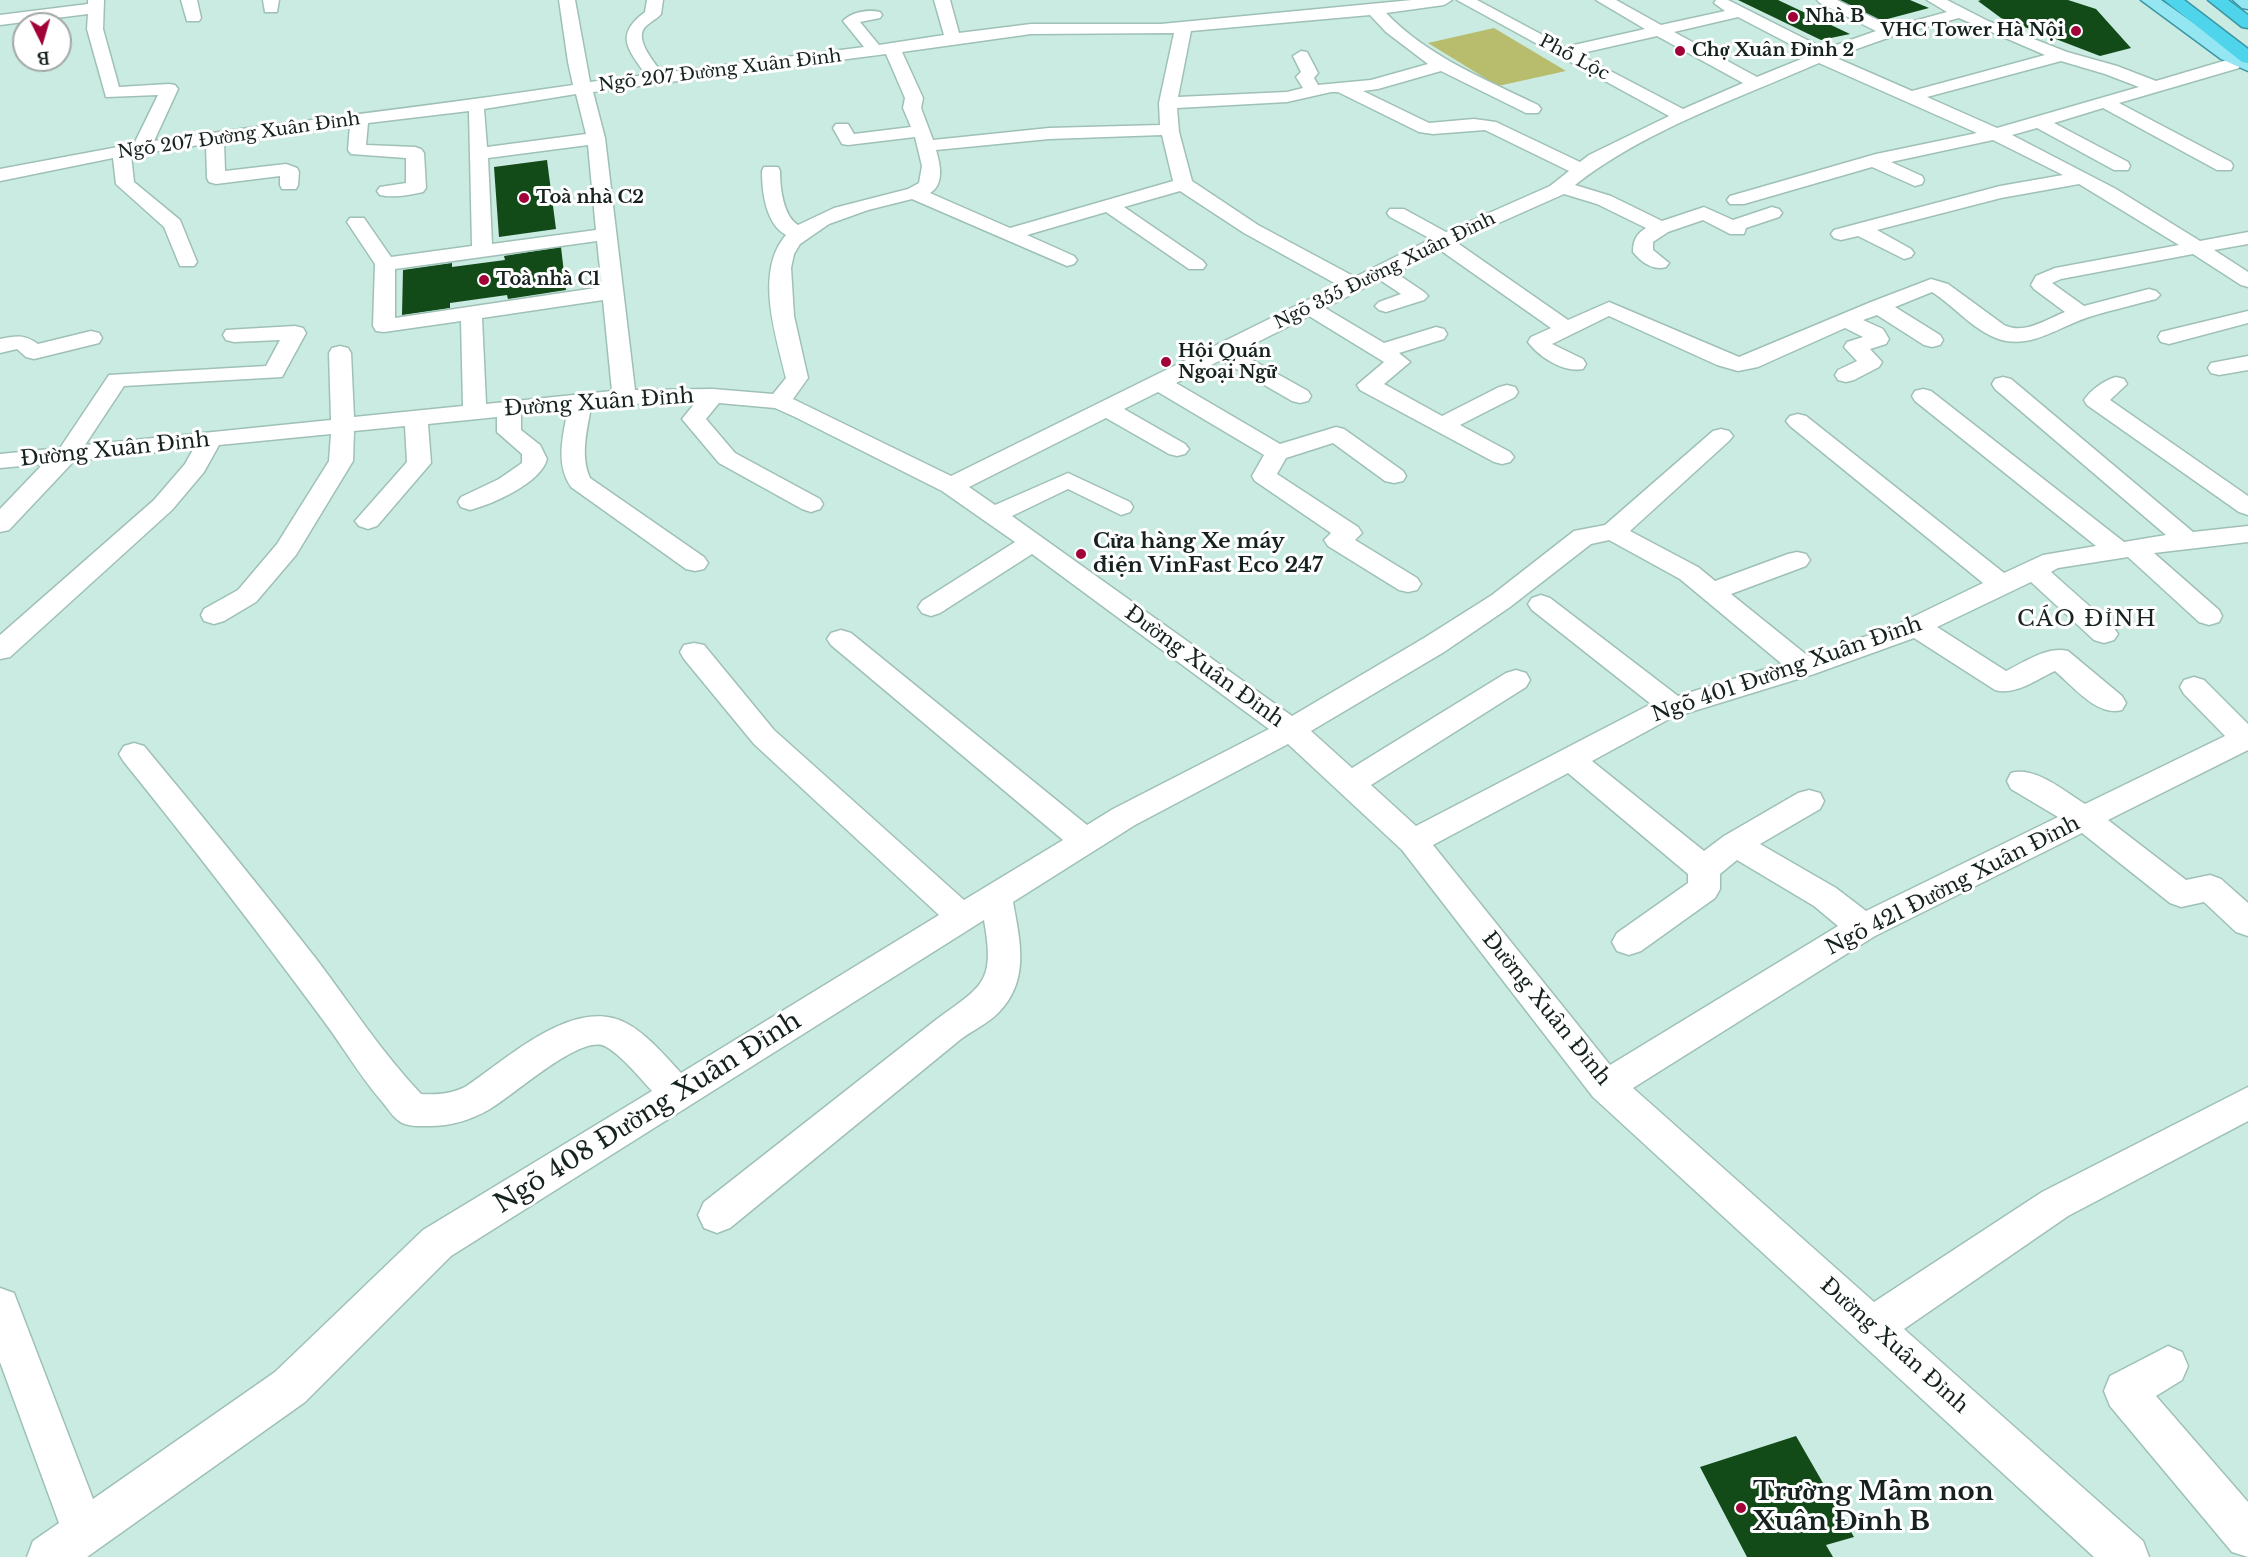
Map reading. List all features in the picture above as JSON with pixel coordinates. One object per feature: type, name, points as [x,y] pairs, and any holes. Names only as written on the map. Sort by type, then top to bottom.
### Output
[{"type":"highway","points":[[2217,0],[2248,23]]},
{"type":"main road","points":[[2242,0],[2248,4]]},
{"type":"main road","points":[[2155,1],[2239,61],[2248,78]]},
{"type":"street","points":[[189,0],[193,18]]},
{"type":"street","points":[[567,0],[576,62],[596,138],[624,397]]},
{"type":"street","points":[[655,0],[653,14],[635,29],[635,37],[643,57],[657,78]]},
{"type":"street","points":[[942,0],[953,38]]},
{"type":"street","name":"Ngõ 207 Đường Xuân Đỉnh","points":[[0,174],[121,151],[476,105],[657,78],[884,50],[953,38],[1031,29],[1183,27],[1245,15],[1373,9],[1444,0]]},
{"type":"street","name":"Phố Lộc","points":[[1466,0],[1682,116]]},
{"type":"street","points":[[1604,0],[1757,84]]},
{"type":"street","points":[[1718,0],[1822,56],[1997,134],[2081,178],[2248,281]]},
{"type":"street","points":[[1825,0],[1890,32]]},
{"type":"street","points":[[0,20],[96,4],[95,29],[112,93],[169,89],[141,149]]},
{"type":"street","points":[[1951,4],[1982,24],[2061,56],[2111,70],[2158,87]]},
{"type":"street","name":"Ngõ 355 Đường Xuân Đỉnh","points":[[951,486],[1354,285],[1561,187],[1596,159],[1682,116],[1822,56],[1890,32],[1951,4]]},
{"type":"street","points":[[1373,9],[1392,29],[1431,59],[1532,109]]},
{"type":"street","points":[[1563,52],[1741,12]]},
{"type":"street","points":[[779,401],[797,378],[781,291],[784,255],[789,244],[799,233],[827,218],[914,193],[927,187],[931,178],[925,138],[912,108],[915,102],[911,90],[884,50],[852,21],[862,16],[874,15]]},
{"type":"street","points":[[1183,27],[1182,49],[1168,103],[1171,130],[1183,184],[1251,229],[1354,285]]},
{"type":"street","points":[[1301,56],[1310,73],[1304,77],[1315,92]]},
{"type":"street","points":[[1912,96],[2061,56]]},
{"type":"street","points":[[1737,200],[1875,161],[1997,134],[2106,103],[2239,61]]},
{"type":"street","points":[[1168,103],[1287,97],[1341,87],[1372,85],[1443,64]]},
{"type":"street","points":[[1341,87],[1425,128],[1440,129],[1478,123],[1490,126],[1582,170]]},
{"type":"street","points":[[2106,103],[2224,166]]},
{"type":"street","points":[[477,112],[482,251]]},
{"type":"street","points":[[359,119],[357,150],[415,153],[416,188],[387,191]]},
{"type":"street","points":[[2039,122],[2121,166]]},
{"type":"street","points":[[842,128],[848,140],[1127,129],[1171,130]]},
{"type":"street","points":[[215,138],[216,178],[286,170],[290,172],[290,185]]},
{"type":"street","points":[[480,154],[596,138]]},
{"type":"street","points":[[121,151],[125,184],[173,224],[187,262]]},
{"type":"street","points":[[1875,161],[1915,180]]},
{"type":"street","points":[[771,171],[770,179],[781,220],[788,228],[799,233]]},
{"type":"street","points":[[1904,253],[1851,232],[2000,192],[2081,178]]},
{"type":"street","points":[[1009,234],[1183,184]]},
{"type":"street","points":[[1561,187],[1605,200],[1661,228]]},
{"type":"street","points":[[914,193],[1067,260]]},
{"type":"street","points":[[1108,205],[1196,265]]},
{"type":"street","points":[[1397,213],[1444,241],[1567,329]]},
{"type":"street","points":[[1659,263],[1644,252],[1642,242],[1647,236],[1661,228],[1704,213],[1734,228],[1772,213]]},
{"type":"street","points":[[357,222],[386,264],[384,326],[613,292]]},
{"type":"street","points":[[386,264],[607,234]]},
{"type":"street","points":[[2080,313],[2041,285],[2043,280],[2055,274],[2248,238]]},
{"type":"street","points":[[1381,272],[1418,296],[1386,306]]},
{"type":"street","points":[[1575,364],[1544,349],[1539,342],[1603,310],[1614,309],[1738,364],[1750,362],[1925,286],[1937,286],[1999,332],[2013,336],[2026,335],[2080,313],[2149,296]]},
{"type":"street","points":[[1878,306],[1932,340]]},
{"type":"street","points":[[1309,308],[1399,362],[1368,386],[1502,457]]},
{"type":"street","points":[[471,313],[475,411]]},
{"type":"street","points":[[2169,337],[2248,317]]},
{"type":"street","points":[[1845,320],[1875,334],[1878,339],[1855,347],[1871,362],[1846,375]]},
{"type":"street","points":[[0,524],[68,453],[117,380],[274,372],[295,333],[234,335]]},
{"type":"street","points":[[1381,351],[1436,334]]},
{"type":"street","points":[[0,346],[21,342],[34,352],[91,338]]},
{"type":"street","points":[[1221,351],[1300,396]]},
{"type":"street","points":[[214,615],[248,596],[288,549],[341,461],[343,426],[340,353]]},
{"type":"street","points":[[2219,368],[2248,363]]},
{"type":"street","points":[[1158,382],[1277,453]]},
{"type":"street","points":[[2003,384],[2188,541]]},
{"type":"street","points":[[2116,384],[2095,400],[2248,507]]},
{"type":"street","points":[[1442,425],[1507,392]]},
{"type":"street","points":[[713,396],[694,419],[709,439],[727,458],[811,504]]},
{"type":"street","name":"Đường Xuân Đỉnh","points":[[0,461],[624,397],[713,396],[779,401],[951,486],[1033,542],[1291,730],[1413,842],[1606,1086],[2127,1557]]},
{"type":"street","points":[[1923,396],[2209,616]]},
{"type":"street","points":[[581,401],[573,452],[575,474],[580,482],[695,563]]},
{"type":"street","points":[[470,502],[524,475],[534,465],[535,459],[531,451],[509,432],[509,408]]},
{"type":"street","points":[[1106,408],[1177,450]]},
{"type":"street","points":[[368,521],[419,463],[416,418]]},
{"type":"street","points":[[1798,421],[2002,585]]},
{"type":"street","points":[[1394,476],[1336,434],[1277,453],[1264,476],[1349,533],[1337,540],[1408,584]]},
{"type":"street","points":[[1721,436],[1613,532],[1689,573],[1804,667]]},
{"type":"street","points":[[0,650],[163,505],[195,467],[210,441]]},
{"type":"street","points":[[993,515],[1068,480],[1120,507]]},
{"type":"street","name":"Ngõ 408 Đường Xuân Đỉnh","points":[[49,1557],[290,1387],[437,1243],[1124,817],[1291,730],[1434,645],[1491,607],[1583,537],[1613,532]]},
{"type":"street","name":"Ngõ 401 Đường Xuân Đỉnh","points":[[1413,842],[1660,711],[1804,667],[1915,626],[2052,561],[2248,534]]},
{"type":"street","points":[[931,607],[1033,542]]},
{"type":"street","points":[[1712,591],[1797,560]]},
{"type":"street","points":[[2034,570],[2104,634]]},
{"type":"street","points":[[1541,604],[1674,707]]},
{"type":"street","points":[[1915,626],[2005,683],[2058,658],[2112,703]]},
{"type":"street","points":[[841,639],[1085,841]]},
{"type":"street","points":[[694,652],[764,737],[962,917]]},
{"type":"street","points":[[1350,784],[1516,680]]},
{"type":"street","name":"Ngõ 421 Đường Xuân Đỉnh","points":[[1606,1086],[1863,927],[2245,740],[2194,687]]},
{"type":"street","points":[[134,754],[232,873],[352,1032],[381,1076],[412,1110],[439,1111],[462,1106],[572,1034],[594,1029],[611,1032],[617,1036],[678,1094]]},
{"type":"street","points":[[1570,759],[1704,869]]},
{"type":"street","points":[[2022,781],[2084,818],[2181,894],[2210,888],[2248,923]]},
{"type":"street","points":[[1704,869],[1735,844],[1809,801]]},
{"type":"street","points":[[1735,844],[1825,897],[1863,927]]},
{"type":"street","points":[[1629,942],[1704,889],[1704,869]]},
{"type":"street","points":[[717,1215],[949,1029],[986,1002],[1001,984],[1006,966],[996,897]]},
{"type":"street","points":[[1872,1327],[2055,1204],[2248,1103]]},
{"type":"street","points":[[0,1307],[84,1532]]},
{"type":"street","points":[[2168,1366],[2125,1391],[2248,1536]]},
{"type":"green space","points":[[1494,28],[1566,71],[1498,86],[1428,43]]},
{"type":"building","name":"Nhà B","points":[[1738,0],[1778,0],[1850,34],[1821,40]]},
{"type":"building","points":[[1837,0],[1910,0],[1929,8],[1880,21]]},
{"type":"building","name":"VHC Tower Hà Nội","points":[[2068,0],[2096,9],[2131,48],[2100,56],[2001,18],[1978,1]]},
{"type":"building","name":"Toà nhà C2","points":[[547,160],[556,229],[499,237],[494,167]]},
{"type":"building","name":"Toà nhà C1","points":[[561,247],[566,290],[508,299],[507,295],[450,303],[450,308],[402,315],[403,270],[452,263],[452,267],[505,260],[504,256]]},
{"type":"building","points":[[1796,1436],[1854,1537],[1826,1545],[1833,1557],[1747,1557],[1700,1467]]},
{"type":"place","name":"Nhà B","points":[[1793,17]]},
{"type":"place","name":"VHC Tower Hà Nội","points":[[2076,31]]},
{"type":"place","name":"Chợ Xuân Đỉnh 2","points":[[1680,51]]},
{"type":"place","name":"Toà nhà C2","points":[[524,198]]},
{"type":"place","name":"Toà nhà C1","points":[[484,280]]},
{"type":"place","name":"Hội Quán Ngoại Ngữ","points":[[1166,362]]},
{"type":"place","name":"Cửa hàng Xe máy điện VinFast Eco 247","points":[[1081,554]]},
{"type":"place","name":"Trường Mầm non Xuân Đỉnh B","points":[[1741,1508]]},
{"type":"district","name":"CÁO ĐỈNH","points":[[2087,620]]}]
